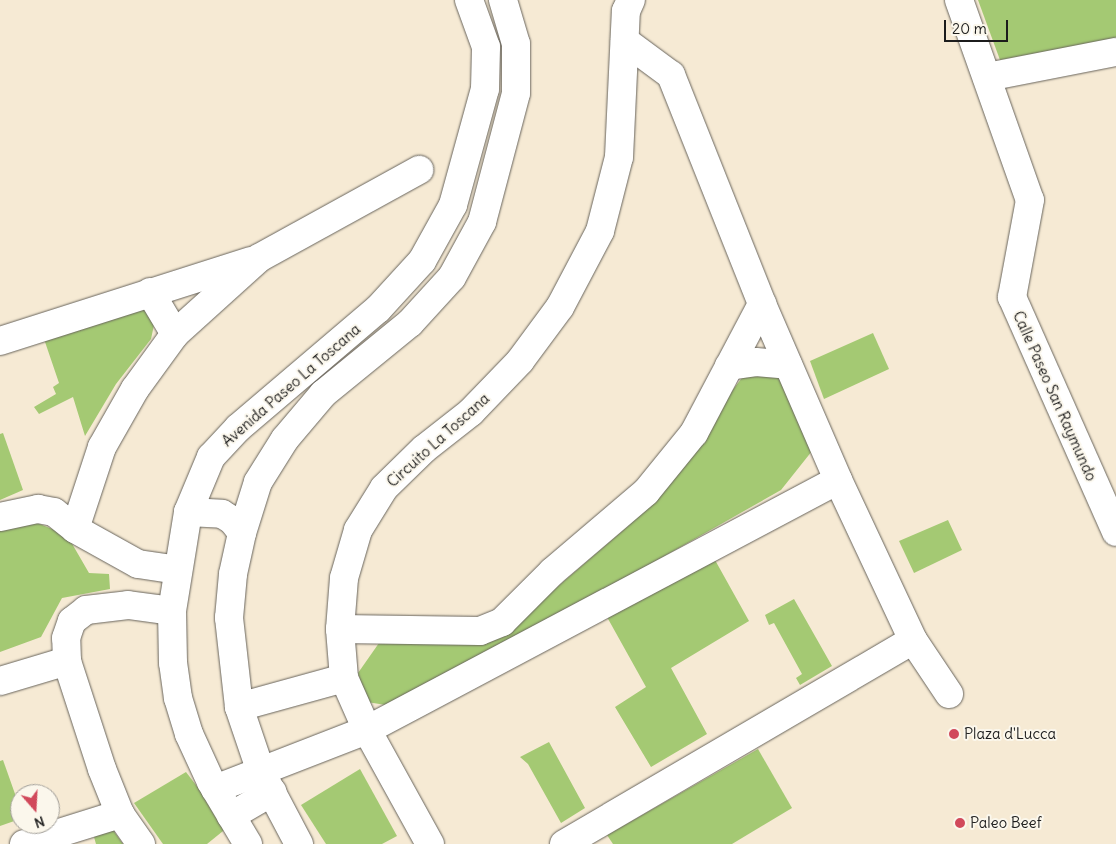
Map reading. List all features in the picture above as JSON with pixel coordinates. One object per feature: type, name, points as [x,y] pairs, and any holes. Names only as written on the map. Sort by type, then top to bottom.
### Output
[{"type":"street","name":"Avenida Paseo La Toscana","points":[[248,844],[215,789],[189,734],[178,698],[173,663],[172,611],[188,512],[211,457],[238,428],[378,309],[422,261],[453,205],[485,88],[486,47],[469,0]]},
{"type":"street","name":"Avenida Paseo La Toscana","points":[[299,844],[267,782],[238,707],[229,618],[233,574],[242,533],[258,482],[285,438],[323,394],[410,323],[452,276],[482,222],[516,93],[516,44],[503,0]]},
{"type":"street","name":"Circuito La Toscana","points":[[430,844],[367,730],[344,678],[340,629],[344,578],[358,530],[384,488],[424,449],[471,412],[520,361],[560,307],[600,232],[619,157],[626,12],[631,0]]},
{"type":"street","name":"Calle Paseo San Raymundo","points":[[958,0],[1030,200],[1012,297],[1116,532]]},
{"type":"street","points":[[625,41],[671,75],[762,304],[838,480],[914,640],[949,694]]},
{"type":"street","points":[[987,77],[1116,52]]},
{"type":"street","points":[[0,341],[259,258],[419,170]]},
{"type":"street","points":[[75,529],[102,447],[135,389],[175,334],[259,258]]},
{"type":"street","points":[[150,292],[175,334]]},
{"type":"street","points":[[340,629],[480,631],[502,622],[552,572],[646,492],[694,433],[762,304]]},
{"type":"street","points":[[729,366],[756,362],[788,364]]},
{"type":"street","points":[[231,816],[267,782],[838,480]]},
{"type":"street","points":[[0,517],[38,509],[54,512],[75,529],[138,564],[178,570]]},
{"type":"street","points":[[188,512],[222,514],[232,520],[242,533]]},
{"type":"street","points":[[141,844],[120,814],[67,661],[66,638],[72,621],[86,610],[128,605],[172,611]]},
{"type":"street","points":[[564,844],[914,640]]},
{"type":"street","points":[[0,681],[67,661]]},
{"type":"street","points":[[238,707],[344,678]]},
{"type":"street","points":[[215,789],[267,782]]},
{"type":"street","points":[[24,844],[120,814]]},
{"type":"green space","points":[[978,0],[1116,0],[1116,39],[1000,60]]},
{"type":"green space","points":[[125,303],[151,310],[154,325],[151,339],[116,384],[85,436],[73,397],[39,414],[34,407],[56,394],[53,387],[59,383],[44,339]]},
{"type":"green space","points":[[873,333],[889,369],[824,399],[810,361]]},
{"type":"green space","points":[[748,370],[776,370],[816,446],[781,490],[429,690],[392,706],[367,702],[358,673],[379,643],[513,625],[628,526]]},
{"type":"green space","points":[[3,433],[23,490],[0,500],[0,434]]},
{"type":"green space","points":[[30,520],[67,535],[89,573],[109,574],[110,589],[62,598],[41,637],[0,652],[0,528]]},
{"type":"green space","points":[[948,520],[962,550],[914,573],[899,541]]},
{"type":"green space","points":[[715,560],[749,621],[671,668],[707,734],[651,767],[615,707],[646,687],[607,617]]},
{"type":"green space","points":[[794,599],[832,666],[800,685],[796,678],[802,674],[774,623],[769,625],[765,615]]},
{"type":"green space","points":[[549,742],[585,808],[561,823],[528,764],[520,757]]},
{"type":"green space","points":[[758,749],[792,808],[732,844],[613,844],[607,835]]},
{"type":"green space","points":[[3,760],[12,784],[10,822],[0,826],[0,761]]},
{"type":"green space","points":[[360,769],[397,836],[382,844],[326,844],[301,805]]},
{"type":"green space","points":[[186,772],[228,827],[207,844],[163,844],[134,803]]},
{"type":"green space","points":[[108,823],[123,844],[96,844],[92,830]]},
{"type":"place","name":"Plaza d'Lucca","points":[[954,734]]},
{"type":"place","name":"Paleo Beef","points":[[960,823]]}]
